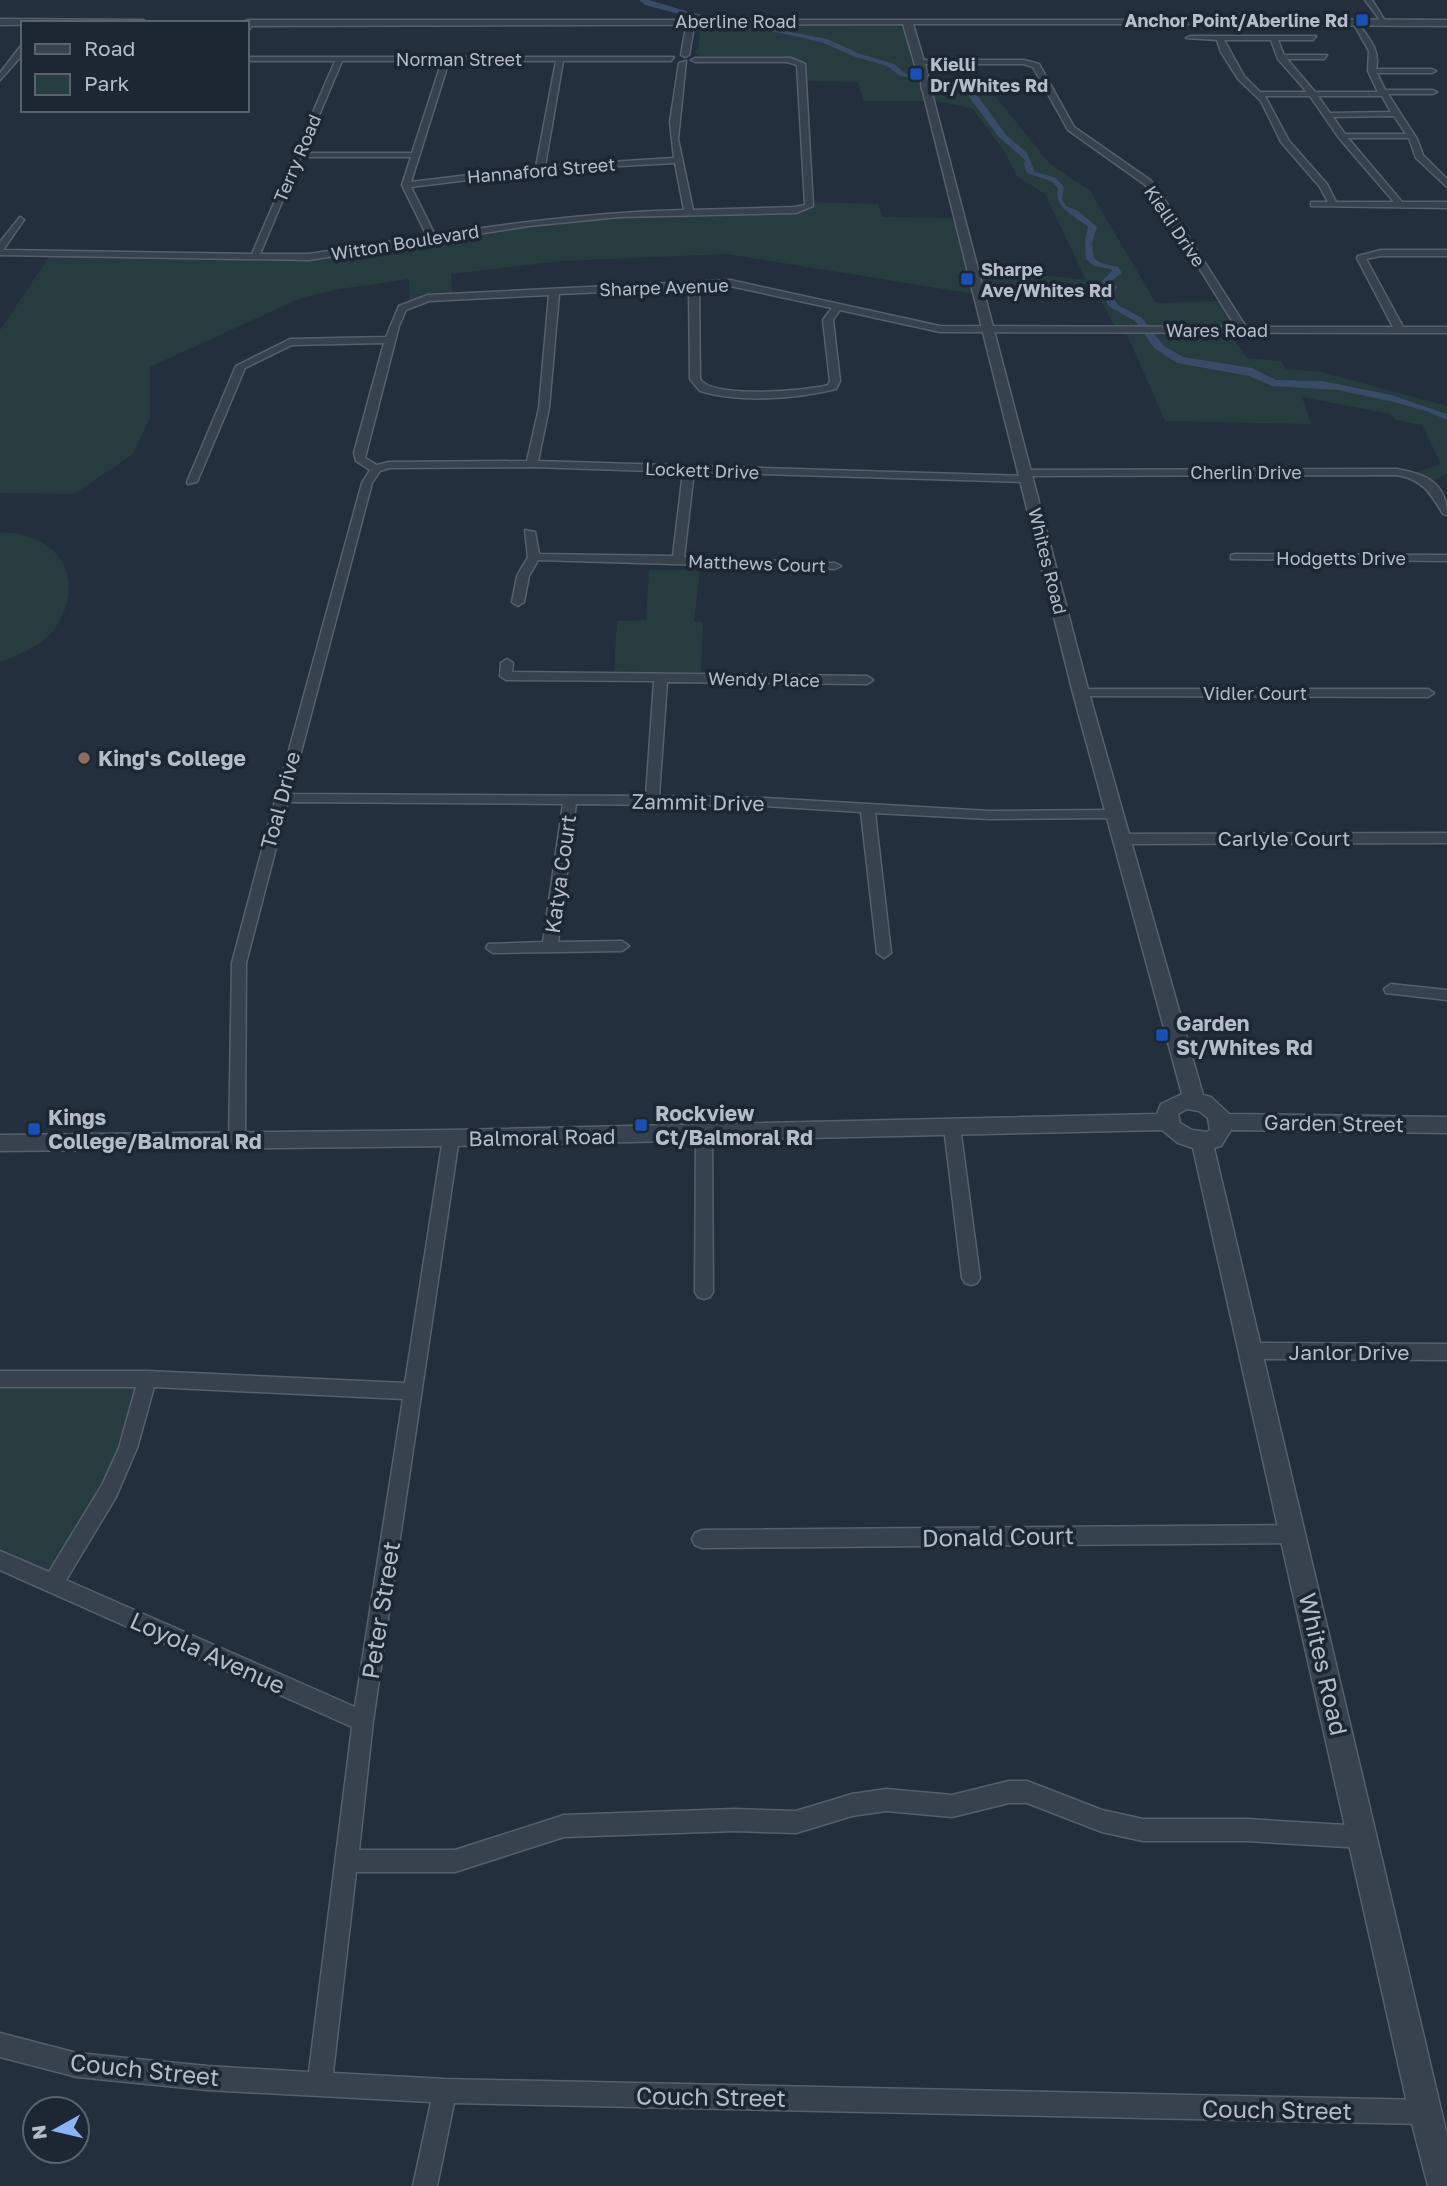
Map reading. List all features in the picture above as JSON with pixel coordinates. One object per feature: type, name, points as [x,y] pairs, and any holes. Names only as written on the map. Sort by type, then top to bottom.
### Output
[{"type":"street","points":[[1368,0],[1385,23]]},
{"type":"street","name":"Aberline Road","points":[[248,25],[1230,16],[1239,24],[1246,21],[1354,22]]},
{"type":"street","points":[[688,211],[674,122],[691,21]]},
{"type":"street","name":"Whites Road","points":[[908,21],[1082,693],[1194,1101]]},
{"type":"street","points":[[0,22],[21,22]]},
{"type":"street","points":[[1354,22],[1447,23]]},
{"type":"street","points":[[1354,22],[1375,54],[1376,62],[1372,71]]},
{"type":"street","points":[[1190,38],[1313,38]]},
{"type":"street","points":[[1220,38],[1232,63],[1264,100],[1285,142],[1324,186],[1333,204]]},
{"type":"street","points":[[1274,38],[1281,57],[1312,93],[1342,136],[1389,189],[1399,205]]},
{"type":"street","points":[[0,78],[21,52]]},
{"type":"street","points":[[1281,57],[1324,57]]},
{"type":"street","points":[[0,59],[15,59]]},
{"type":"street","name":"Norman Street","points":[[248,59],[671,59]]},
{"type":"street","points":[[432,238],[406,185],[446,59]]},
{"type":"street","points":[[540,168],[560,59]]},
{"type":"street","points":[[671,59],[695,60]]},
{"type":"street","name":"Terry Road","points":[[255,256],[339,60]]},
{"type":"street","name":"Witton Boulevard","points":[[0,250],[9,254],[316,256],[542,222],[688,211],[796,210],[809,206],[801,64],[788,60],[695,60]]},
{"type":"street","name":"Kielli Drive","points":[[919,62],[1024,62],[1035,66],[1071,128],[1147,182],[1154,190],[1243,330]]},
{"type":"street","points":[[1372,71],[1432,71]]},
{"type":"street","points":[[1372,71],[1411,136],[1419,156],[1447,184]]},
{"type":"street","points":[[1258,94],[1433,92]]},
{"type":"street","points":[[1326,115],[1397,114]]},
{"type":"street","points":[[1342,136],[1411,136]]},
{"type":"street","points":[[0,143],[11,143]]},
{"type":"street","points":[[299,155],[415,155]]},
{"type":"street","name":"Hannaford Street","points":[[406,185],[540,168],[678,160]]},
{"type":"street","points":[[1314,204],[1447,205]]},
{"type":"street","points":[[0,250],[20,220]]},
{"type":"street","points":[[1399,330],[1361,258],[1381,253],[1447,253]]},
{"type":"street","name":"Sharpe Avenue","points":[[390,340],[402,308],[419,300],[739,284],[926,328],[986,330]]},
{"type":"street","points":[[694,285],[695,379],[702,389],[718,393],[815,392],[832,387],[835,381],[828,320],[837,308]]},
{"type":"street","points":[[532,464],[544,408],[554,293]]},
{"type":"street","name":"Wares Road","points":[[986,330],[1447,330]]},
{"type":"street","points":[[192,482],[241,366],[290,342],[390,340],[359,453],[360,459],[376,469]]},
{"type":"street","name":"Lockett Drive","points":[[376,469],[389,465],[532,464],[689,470],[1026,476]]},
{"type":"street","name":"Toal Drive","points":[[237,1141],[239,963],[280,798],[367,483],[376,469]]},
{"type":"street","name":"Matthews Court","points":[[678,560],[689,470]]},
{"type":"street","name":"Cherlin Drive","points":[[1026,476],[1397,472],[1411,474],[1429,482],[1447,512]]},
{"type":"street","points":[[518,602],[523,576],[534,558],[529,532]]},
{"type":"street","name":"Hodgetts Drive","points":[[1235,557],[1447,558]]},
{"type":"street","name":"Matthews Court","points":[[534,558],[835,566]]},
{"type":"street","name":"Wendy Place","points":[[506,675],[867,680]]},
{"type":"street","points":[[652,800],[661,677]]},
{"type":"street","name":"Vidler Court","points":[[1082,693],[1428,693]]},
{"type":"street","name":"Zammit Drive","points":[[280,798],[765,802],[989,815],[1115,814]]},
{"type":"street","name":"Katya Court","points":[[550,947],[570,800]]},
{"type":"street","points":[[868,810],[884,953]]},
{"type":"street","name":"Carlyle Court","points":[[1122,838],[1447,838]]},
{"type":"street","name":"Katya Court","points":[[493,948],[622,946]]},
{"type":"street","points":[[1391,989],[1447,995]]},
{"type":"street","points":[[1194,1101],[1212,1108],[1220,1122],[1217,1135],[1202,1142],[1181,1137],[1168,1122],[1170,1108],[1177,1103],[1194,1101]]},
{"type":"street","name":"Balmoral Road","points":[[0,1143],[451,1138],[1168,1122]]},
{"type":"street","name":"Garden Street","points":[[1220,1122],[1447,1125]]},
{"type":"street","points":[[951,1127],[971,1278]]},
{"type":"street","points":[[704,1133],[704,1292]]},
{"type":"street","name":"Peter Street","points":[[320,2082],[363,1721],[451,1138]]},
{"type":"street","name":"Whites Road","points":[[1202,1142],[1444,2186]]},
{"type":"street","name":"Janlor Drive","points":[[1252,1352],[1447,1352]]},
{"type":"street","points":[[0,1380],[147,1379],[414,1391]]},
{"type":"street","points":[[53,1583],[109,1491],[128,1448],[147,1379]]},
{"type":"street","name":"Donald Court","points":[[702,1539],[1294,1534]]},
{"type":"street","name":"Loyola Avenue","points":[[0,1560],[363,1721]]},
{"type":"street","points":[[346,1861],[455,1861],[564,1826],[734,1820],[796,1822],[852,1805],[886,1800],[952,1806],[1009,1791],[1027,1792],[1102,1821],[1143,1830],[1247,1830],[1363,1837]]},
{"type":"street","name":"Couch Street","points":[[0,2045],[77,2065],[207,2078],[320,2082],[445,2091],[1425,2112]]},
{"type":"street","points":[[425,2186],[445,2091]]},
{"type":"green space","points":[[891,23],[905,29],[918,79],[983,81],[1050,164],[1090,191],[1156,303],[1221,301],[1239,330],[1227,330],[1247,358],[1281,361],[1286,369],[1321,372],[1447,406],[1447,474],[1429,482],[1411,474],[1441,464],[1422,425],[1395,420],[1390,414],[1302,397],[1311,424],[1165,421],[1125,330],[1116,330],[1103,304],[1094,300],[997,285],[999,298],[727,254],[562,261],[451,274],[453,297],[410,303],[409,279],[334,290],[299,299],[150,367],[150,418],[133,454],[74,494],[0,493],[0,330],[50,255],[316,256],[525,227],[626,217],[795,212],[810,202],[878,204],[882,217],[958,218],[971,267],[1086,280],[1045,194],[1017,176],[1004,151],[972,108],[935,101],[864,101],[858,82],[802,81],[798,62],[706,58],[695,51],[698,49],[700,33],[696,29],[701,24]]},
{"type":"green space","points":[[0,532],[27,536],[55,552],[68,576],[69,590],[67,604],[52,632],[28,650],[0,662]]},
{"type":"green space","points":[[649,570],[700,570],[694,622],[703,622],[701,672],[614,672],[617,621],[646,620]]},
{"type":"green space","points":[[0,1379],[147,1379],[128,1448],[53,1583],[0,1560]]},
{"type":"water","points":[[639,0],[827,39],[860,54],[894,64],[905,73],[975,92],[1006,135],[1027,153],[1035,172],[1056,178],[1064,187],[1062,199],[1066,206],[1078,211],[1097,227],[1092,243],[1094,258],[1101,263],[1118,267],[1122,273],[1111,281],[1117,287],[1113,297],[1118,305],[1142,318],[1164,346],[1183,357],[1252,368],[1276,380],[1322,381],[1391,395],[1447,414],[1447,420],[1394,402],[1338,390],[1272,386],[1249,376],[1177,363],[1154,348],[1135,321],[1110,307],[1104,298],[1107,287],[1101,282],[1112,271],[1094,266],[1086,259],[1088,227],[1062,206],[1058,188],[1051,181],[1027,173],[1025,160],[998,136],[967,94],[899,75],[887,66],[853,56],[821,42],[726,21],[682,15],[645,5]]},
{"type":"place","name":"Anchor Point/Aberline Rd","points":[[1362,20]]},
{"type":"place","name":"Kielli Dr/Whites Rd","points":[[916,74]]},
{"type":"place","name":"Sharpe Ave/Whites Rd","points":[[967,279]]},
{"type":"place","name":"King's College","points":[[84,758]]},
{"type":"place","name":"Garden St/Whites Rd","points":[[1162,1035]]},
{"type":"place","name":"Rockview Ct/Balmoral Rd","points":[[641,1125]]},
{"type":"place","name":"Kings College/Balmoral Rd","points":[[34,1129]]}]
